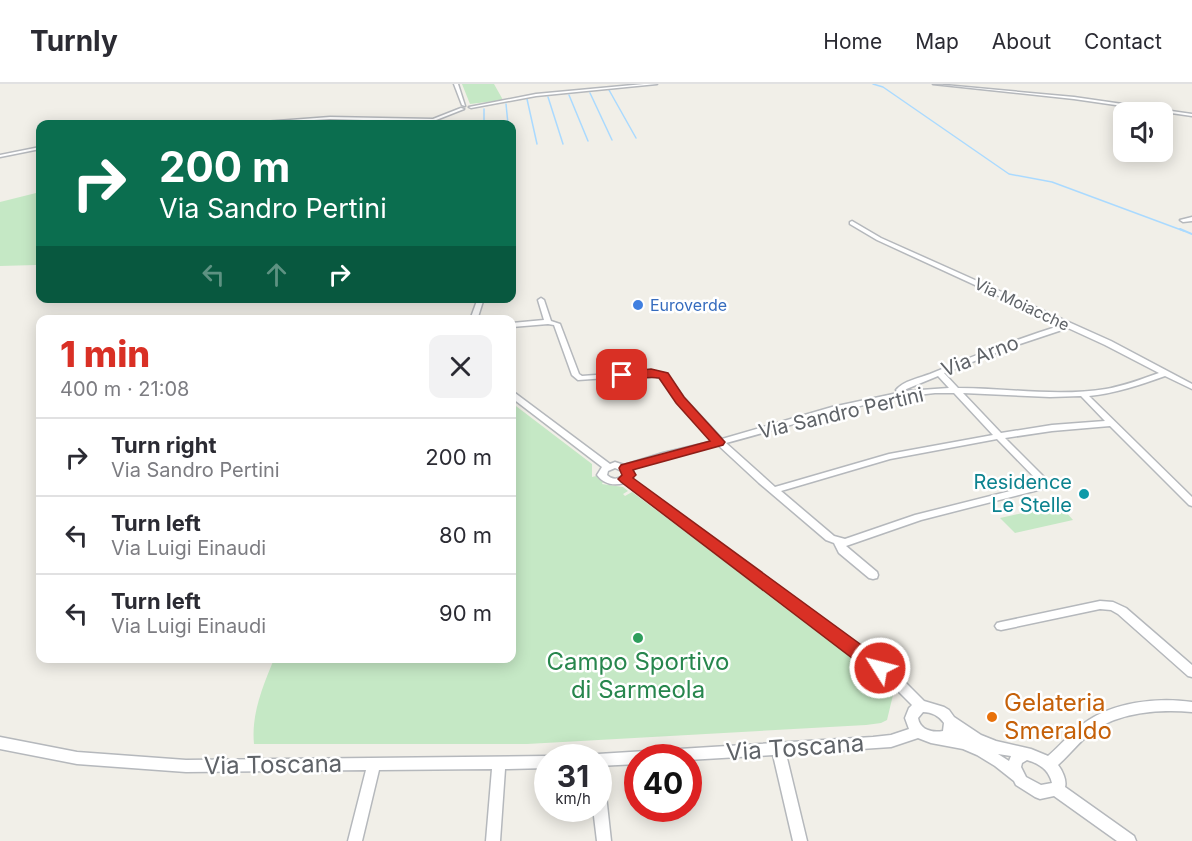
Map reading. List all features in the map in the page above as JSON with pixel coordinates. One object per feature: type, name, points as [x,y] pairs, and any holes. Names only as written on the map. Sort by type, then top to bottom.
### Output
[{"type":"street","points":[[456,84],[463,107]]},
{"type":"street","points":[[300,120],[330,118],[434,120],[463,107],[536,95],[655,84]]},
{"type":"street","points":[[935,84],[1074,98],[1192,115]]},
{"type":"street","points":[[0,156],[36,149]]},
{"type":"street","points":[[1183,220],[1192,219]]},
{"type":"street","name":"Via Moiacche","points":[[852,224],[879,239],[1069,325],[1192,387]]},
{"type":"street","points":[[540,300],[548,322]]},
{"type":"street","points":[[516,325],[548,322],[557,324],[576,375],[581,378],[651,373],[663,376],[680,400],[718,442],[830,538],[845,543],[918,517],[1043,485],[1042,480],[941,375]]},
{"type":"street","name":"Via Arno","points":[[904,394],[900,390],[902,388],[937,372],[1027,338],[1069,325]]},
{"type":"street","name":"Via Sandro Pertini","points":[[626,474],[718,442],[904,394],[956,391],[1043,396],[1083,395],[1131,385],[1165,373]]},
{"type":"street","points":[[1083,395],[1192,503]]},
{"type":"street","points":[[516,398],[608,467]]},
{"type":"street","points":[[774,490],[899,454],[1052,428],[1112,423]]},
{"type":"street","points":[[626,474],[617,482],[607,480],[602,475],[608,467],[619,465],[626,474],[897,682],[917,699],[921,706]]},
{"type":"street","points":[[838,541],[843,550],[873,575]]},
{"type":"street","points":[[1001,626],[1100,605],[1113,606],[1122,611],[1192,672]]},
{"type":"street","points":[[1049,764],[1095,723],[1129,711],[1166,705],[1192,706]]},
{"type":"street","points":[[921,706],[937,709],[965,733],[987,744],[1024,755],[1032,755],[1049,764],[1059,777],[1056,789],[1046,793],[1033,790],[984,751],[960,742],[929,738],[918,732],[910,716],[914,709],[921,706]]},
{"type":"street","points":[[940,739],[948,736],[951,729],[950,721]]},
{"type":"street","name":"Via Toscana","points":[[612,759],[891,741],[918,732]]},
{"type":"street","name":"Via Toscana","points":[[0,743],[77,758],[186,766],[534,763]]},
{"type":"street","points":[[778,749],[800,841]]},
{"type":"street","points":[[1017,776],[1014,766],[1017,759],[1024,755]]},
{"type":"street","points":[[493,841],[499,764]]},
{"type":"street","points":[[355,841],[374,765]]},
{"type":"street","points":[[1056,789],[1129,841]]},
{"type":"street","points":[[602,822],[604,841]]},
{"type":"green space","points":[[462,84],[494,84],[503,100],[470,104]]},
{"type":"green space","points":[[36,193],[36,265],[0,266],[0,202]]},
{"type":"green space","points":[[516,406],[592,464],[592,477],[596,476],[603,482],[602,484],[623,487],[628,491],[623,494],[625,496],[632,492],[853,657],[850,661],[893,695],[887,720],[866,725],[527,744],[254,744],[254,722],[262,690],[272,663],[516,663]]},
{"type":"green space","points":[[1060,505],[1073,520],[1015,533],[1000,518]]},
{"type":"waterway","points":[[873,84],[883,87],[1009,174],[1052,182],[1184,231]]},
{"type":"waterway","points":[[609,90],[636,138]]},
{"type":"waterway","points":[[590,93],[612,140]]},
{"type":"waterway","points":[[569,95],[588,141]]},
{"type":"waterway","points":[[548,97],[563,144]]},
{"type":"waterway","points":[[527,99],[537,144]]},
{"type":"waterway","points":[[506,104],[508,120]]},
{"type":"waterway","points":[[484,109],[484,120]]},
{"type":"waterway","points":[[1180,229],[1192,234]]},
{"type":"place","name":"Euroverde","points":[[638,305]]},
{"type":"place","name":"Residence Le Stelle","points":[[1084,494]]},
{"type":"place","name":"Campo Sportivo di Sarmeola","points":[[638,638]]},
{"type":"place","name":"Gelateria Smeraldo","points":[[992,717]]},
{"type":"route","points":[[622,375],[657,373],[663,376],[680,400],[718,442],[626,468],[629,475],[626,479],[880,668]]}]
